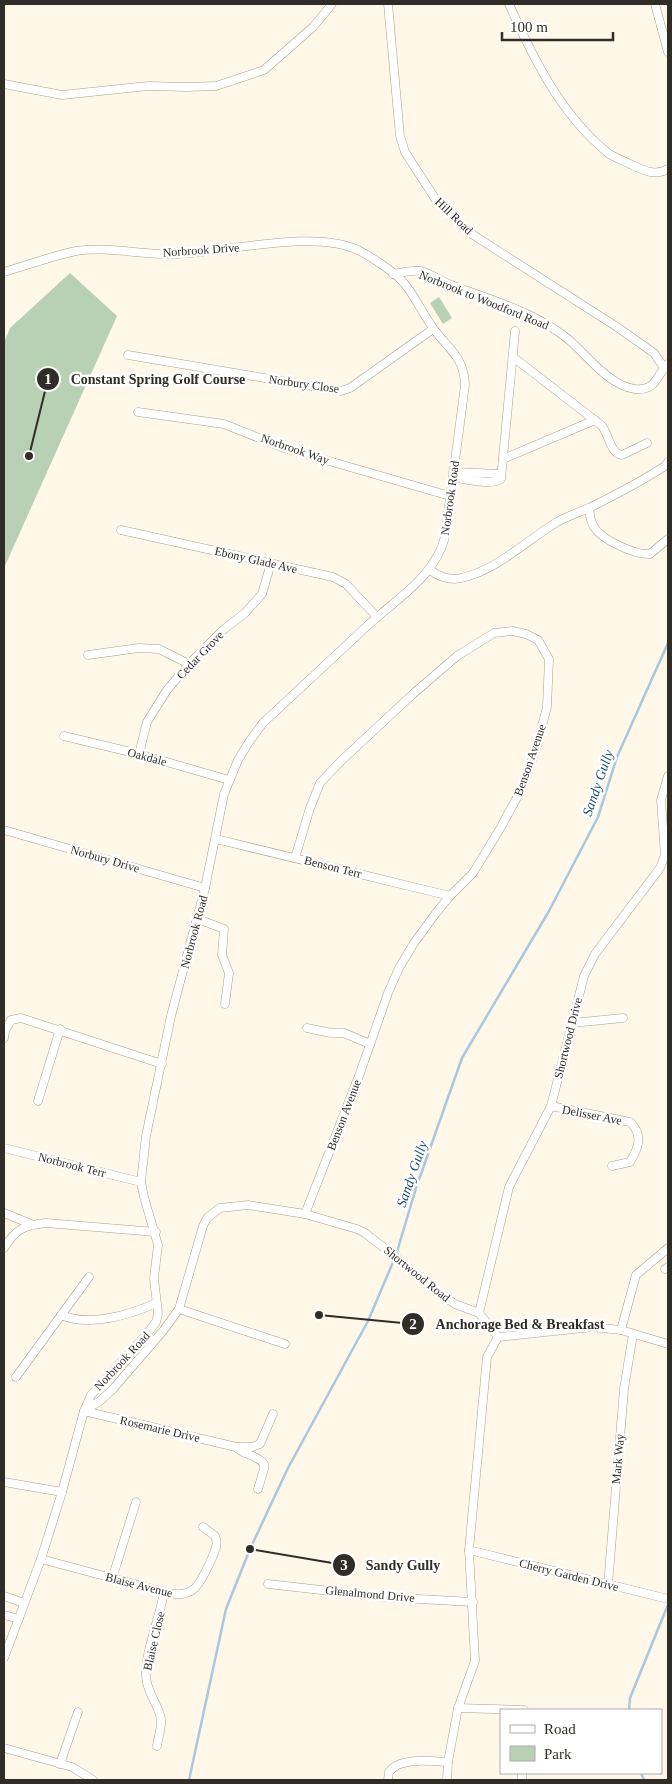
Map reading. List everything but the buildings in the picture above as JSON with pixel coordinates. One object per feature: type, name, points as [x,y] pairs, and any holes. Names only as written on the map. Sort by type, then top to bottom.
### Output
[{"type":"street","points":[[4,84],[62,95],[148,86],[216,86],[264,70],[314,27],[332,4]]},
{"type":"street","name":"Hill Road","points":[[388,4],[400,136],[405,152],[436,200],[467,231],[617,327],[654,354],[666,366]]},
{"type":"street","points":[[509,4],[556,96],[579,124],[609,154],[647,172],[663,172],[668,169]]},
{"type":"street","points":[[655,4],[668,52]]},
{"type":"street","name":"Norbrook Drive","points":[[4,272],[77,251],[94,250],[170,254],[311,241],[333,243],[358,250],[380,263],[393,274]]},
{"type":"street","name":"Norbrook to Woodford Road","points":[[393,274],[419,271],[546,322],[605,374],[619,383],[634,389],[648,388],[656,382],[666,366]]},
{"type":"street","name":"Norbrook Road","points":[[4,1657],[41,1559],[84,1411],[91,1394],[151,1329],[158,1314],[154,1278],[158,1245],[156,1232],[148,1214],[141,1182],[146,1136],[171,1016],[198,919],[224,794],[229,780],[245,748],[263,723],[377,617],[402,597],[429,569],[442,550],[465,385],[464,375],[455,352],[433,329],[404,282],[393,274]]},
{"type":"street","name":"Norbury Close","points":[[128,355],[341,391],[350,388],[433,329]]},
{"type":"street","points":[[453,475],[502,474],[516,331]]},
{"type":"street","points":[[513,357],[604,428],[618,455],[622,455],[647,443]]},
{"type":"street","name":"Norbrook Way","points":[[138,412],[224,424],[284,448],[450,496]]},
{"type":"street","points":[[503,459],[595,420]]},
{"type":"street","points":[[429,569],[434,574],[446,578],[460,579],[482,571],[516,551],[558,521],[634,486],[665,466],[668,462]]},
{"type":"street","points":[[589,508],[590,520],[595,529],[635,553],[650,554],[668,539]]},
{"type":"street","name":"Ebony Glade Ave","points":[[121,530],[333,577],[346,584],[377,617]]},
{"type":"street","name":"Cedar Grove","points":[[138,754],[148,722],[167,690],[188,664],[223,630],[245,613],[262,594],[271,563]]},
{"type":"street","name":"Benson Avenue","points":[[295,858],[310,808],[320,783],[341,760],[457,656],[494,633],[513,631],[526,634],[538,640],[549,659],[549,684],[543,726],[522,788],[473,873],[450,896],[414,943],[399,968],[305,1214]]},
{"type":"street","points":[[88,655],[139,648],[160,649],[188,664]]},
{"type":"street","name":"Oakdale","points":[[64,736],[138,754],[229,780]]},
{"type":"street","name":"Shortwood Drive","points":[[479,1313],[509,1187],[551,1106],[584,976],[594,954],[660,868],[665,855],[661,800],[668,776]]},
{"type":"street","name":"Norbury Drive","points":[[4,830],[205,888]]},
{"type":"street","name":"Benson Terr","points":[[216,839],[450,896]]},
{"type":"street","points":[[198,919],[224,929],[222,955],[229,973],[225,1004]]},
{"type":"street","points":[[4,1038],[5,1031],[12,1020],[21,1018],[60,1029],[162,1064]]},
{"type":"street","points":[[572,1023],[623,1018]]},
{"type":"street","points":[[307,1028],[331,1033],[344,1033],[370,1044]]},
{"type":"street","points":[[38,1100],[60,1029]]},
{"type":"street","name":"Delisser Ave","points":[[551,1106],[630,1122],[634,1126],[639,1139],[638,1148],[630,1162],[612,1166]]},
{"type":"street","name":"Norbrook Terr","points":[[4,1148],[141,1182]]},
{"type":"street","name":"Shortwood Road","points":[[84,1411],[100,1401],[113,1389],[163,1331],[179,1309],[203,1226],[207,1218],[214,1211],[228,1207],[248,1205],[305,1214],[357,1228],[432,1288],[455,1304],[479,1313]]},
{"type":"street","points":[[4,1213],[31,1224]]},
{"type":"street","points":[[4,1248],[11,1237],[21,1228],[31,1224],[46,1223],[156,1232]]},
{"type":"street","points":[[621,1330],[636,1274],[668,1248]]},
{"type":"street","points":[[16,1377],[89,1277]]},
{"type":"street","points":[[61,1315],[79,1320],[112,1318],[126,1316],[156,1303]]},
{"type":"street","points":[[179,1309],[285,1344]]},
{"type":"street","points":[[479,1313],[498,1337]]},
{"type":"street","points":[[498,1337],[592,1328],[621,1330],[668,1344]]},
{"type":"street","name":"Mark Way","points":[[608,1585],[624,1389],[633,1334]]},
{"type":"street","points":[[448,1780],[448,1762],[458,1708],[476,1661],[469,1550],[487,1357],[498,1337]]},
{"type":"street","name":"Rosemarie Drive","points":[[84,1411],[236,1447]]},
{"type":"street","points":[[236,1447],[252,1448],[260,1444],[274,1414]]},
{"type":"street","points":[[236,1447],[240,1452],[256,1457],[264,1464],[258,1489]]},
{"type":"street","points":[[4,1482],[62,1492]]},
{"type":"street","points":[[112,1579],[136,1502]]},
{"type":"street","name":"Blaise Avenue","points":[[41,1559],[164,1592],[178,1595],[185,1594],[193,1591],[198,1585],[216,1546],[215,1536],[203,1527]]},
{"type":"street","name":"Cherry Garden Drive","points":[[469,1550],[668,1599]]},
{"type":"street","name":"Glenalmond Drive","points":[[268,1584],[383,1597],[473,1602]]},
{"type":"street","name":"Blaise Close","points":[[157,1746],[161,1719],[150,1694],[146,1676],[149,1654],[164,1592]]},
{"type":"street","points":[[4,1596],[24,1603]]},
{"type":"street","points":[[4,1615],[19,1619]]},
{"type":"street","points":[[458,1708],[500,1709]]},
{"type":"street","points":[[60,1764],[78,1712]]},
{"type":"street","points":[[4,1748],[72,1767],[92,1780]]},
{"type":"street","points":[[388,1780],[389,1772],[396,1765],[421,1761],[448,1762]]},
{"type":"green space","points":[[70,273],[117,316],[4,568],[4,343],[10,328]]},
{"type":"green space","points":[[439,297],[452,318],[443,324],[430,303]]},
{"type":"waterway","name":"Sandy Gully","points":[[189,1780],[226,1609],[250,1549],[288,1468],[368,1321],[396,1255],[416,1188],[462,1058],[549,911],[598,817],[617,757],[668,643]]},
{"type":"waterway","points":[[629,1709],[630,1698],[667,1607]]},
{"type":"waterway","points":[[641,1774],[644,1780]]},
{"type":"place","name":"Constant Spring Golf Course","points":[[29,456]]},
{"type":"place","name":"Anchorage Bed & Breakfast","points":[[319,1315]]},
{"type":"place","name":"Sandy Gully","points":[[250,1549]]}]
